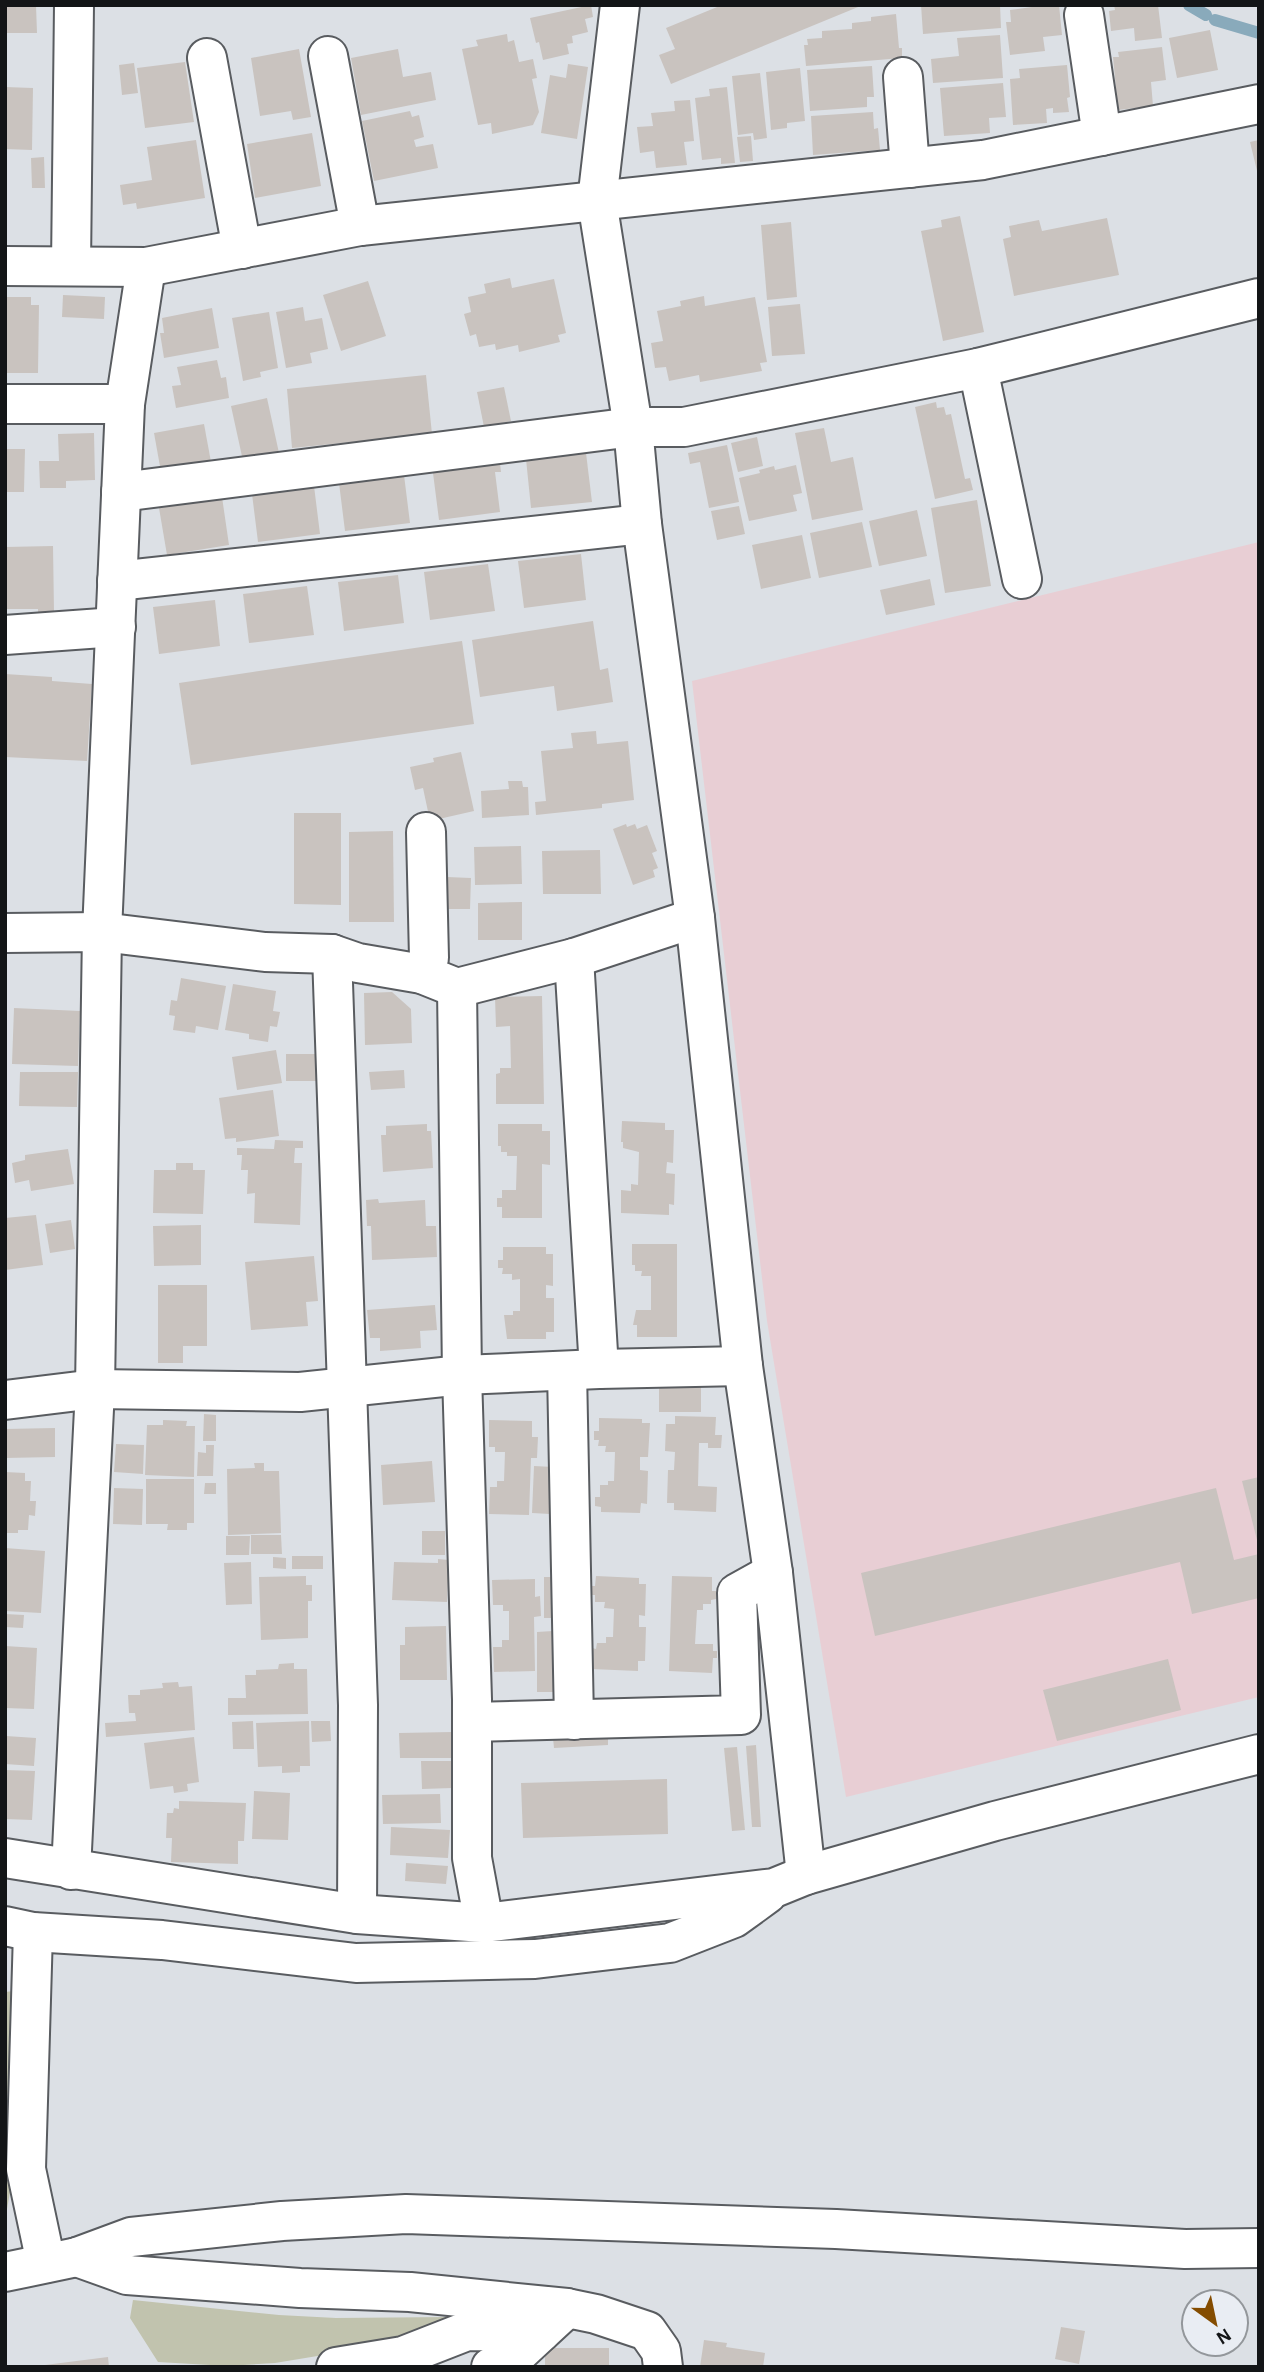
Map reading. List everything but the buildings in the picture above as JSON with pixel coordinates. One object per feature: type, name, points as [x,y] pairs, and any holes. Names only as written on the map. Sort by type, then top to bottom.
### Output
[{"type":"street","points":[[71,266],[74,5]]},
{"type":"street","points":[[620,5],[597,201],[633,427],[642,524],[695,918],[743,1366],[773,1573],[790,1882]]},
{"type":"street","points":[[1084,15],[1102,136]]},
{"type":"street","points":[[328,56],[360,226]]},
{"type":"street","points":[[207,58],[242,248]]},
{"type":"street","points":[[903,77],[910,168]]},
{"type":"street","points":[[5,266],[146,267],[360,226],[983,160],[1259,104]]},
{"type":"street","points":[[71,1870],[95,1390],[102,932],[125,404],[146,267]]},
{"type":"street","points":[[121,492],[633,427],[684,427],[978,368],[1259,298]]},
{"type":"street","points":[[978,368],[1022,579]]},
{"type":"street","points":[[5,404],[125,404]]},
{"type":"street","points":[[117,581],[642,524]]},
{"type":"street","points":[[5,635],[116,627]]},
{"type":"street","points":[[426,832],[429,958],[439,981],[462,1375],[472,1722],[472,1858],[484,1923]]},
{"type":"street","points":[[5,933],[102,932],[265,952],[332,954],[358,963],[439,981],[575,958],[695,918]]},
{"type":"street","points":[[332,954],[358,1705],[356,1914]]},
{"type":"street","points":[[574,1720],[583,1370],[575,958]]},
{"type":"street","points":[[5,1399],[95,1390],[300,1392],[462,1375],[743,1366]]},
{"type":"street","points":[[472,1722],[741,1715],[737,1593],[773,1573]]},
{"type":"street","points":[[5,1858],[356,1914],[484,1923],[790,1882],[1007,1818],[1259,1754]]},
{"type":"street","points":[[62,2260],[26,2169],[30,2001],[19,1929],[162,1940],[356,1963],[535,1959],[670,1943],[734,1918],[790,1882]]},
{"type":"street","points":[[5,2272],[62,2260],[131,2238],[282,2221],[406,2214],[836,2230],[1185,2249],[1259,2248]]},
{"type":"street","points":[[62,2260],[127,2275],[300,2288],[410,2292],[554,2320]]},
{"type":"street","points":[[335,2367],[403,2356],[467,2331],[596,2314],[647,2331],[661,2351],[663,2367]]},
{"type":"street","points":[[491,2367],[512,2359],[554,2320]]},
{"type":"shaded area","points":[[1259,542],[1259,1697],[846,1797],[767,1321],[692,681]]},
{"type":"green space","points":[[14,1991],[16,2159],[5,2220],[5,1992]]},
{"type":"green space","points":[[133,2300],[279,2315],[336,2318],[449,2317],[437,2330],[378,2346],[275,2363],[227,2366],[158,2362],[130,2318]]},
{"type":"waterway","points":[[1189,5],[1206,15]]},
{"type":"waterway","points":[[1215,20],[1259,33]]}]
